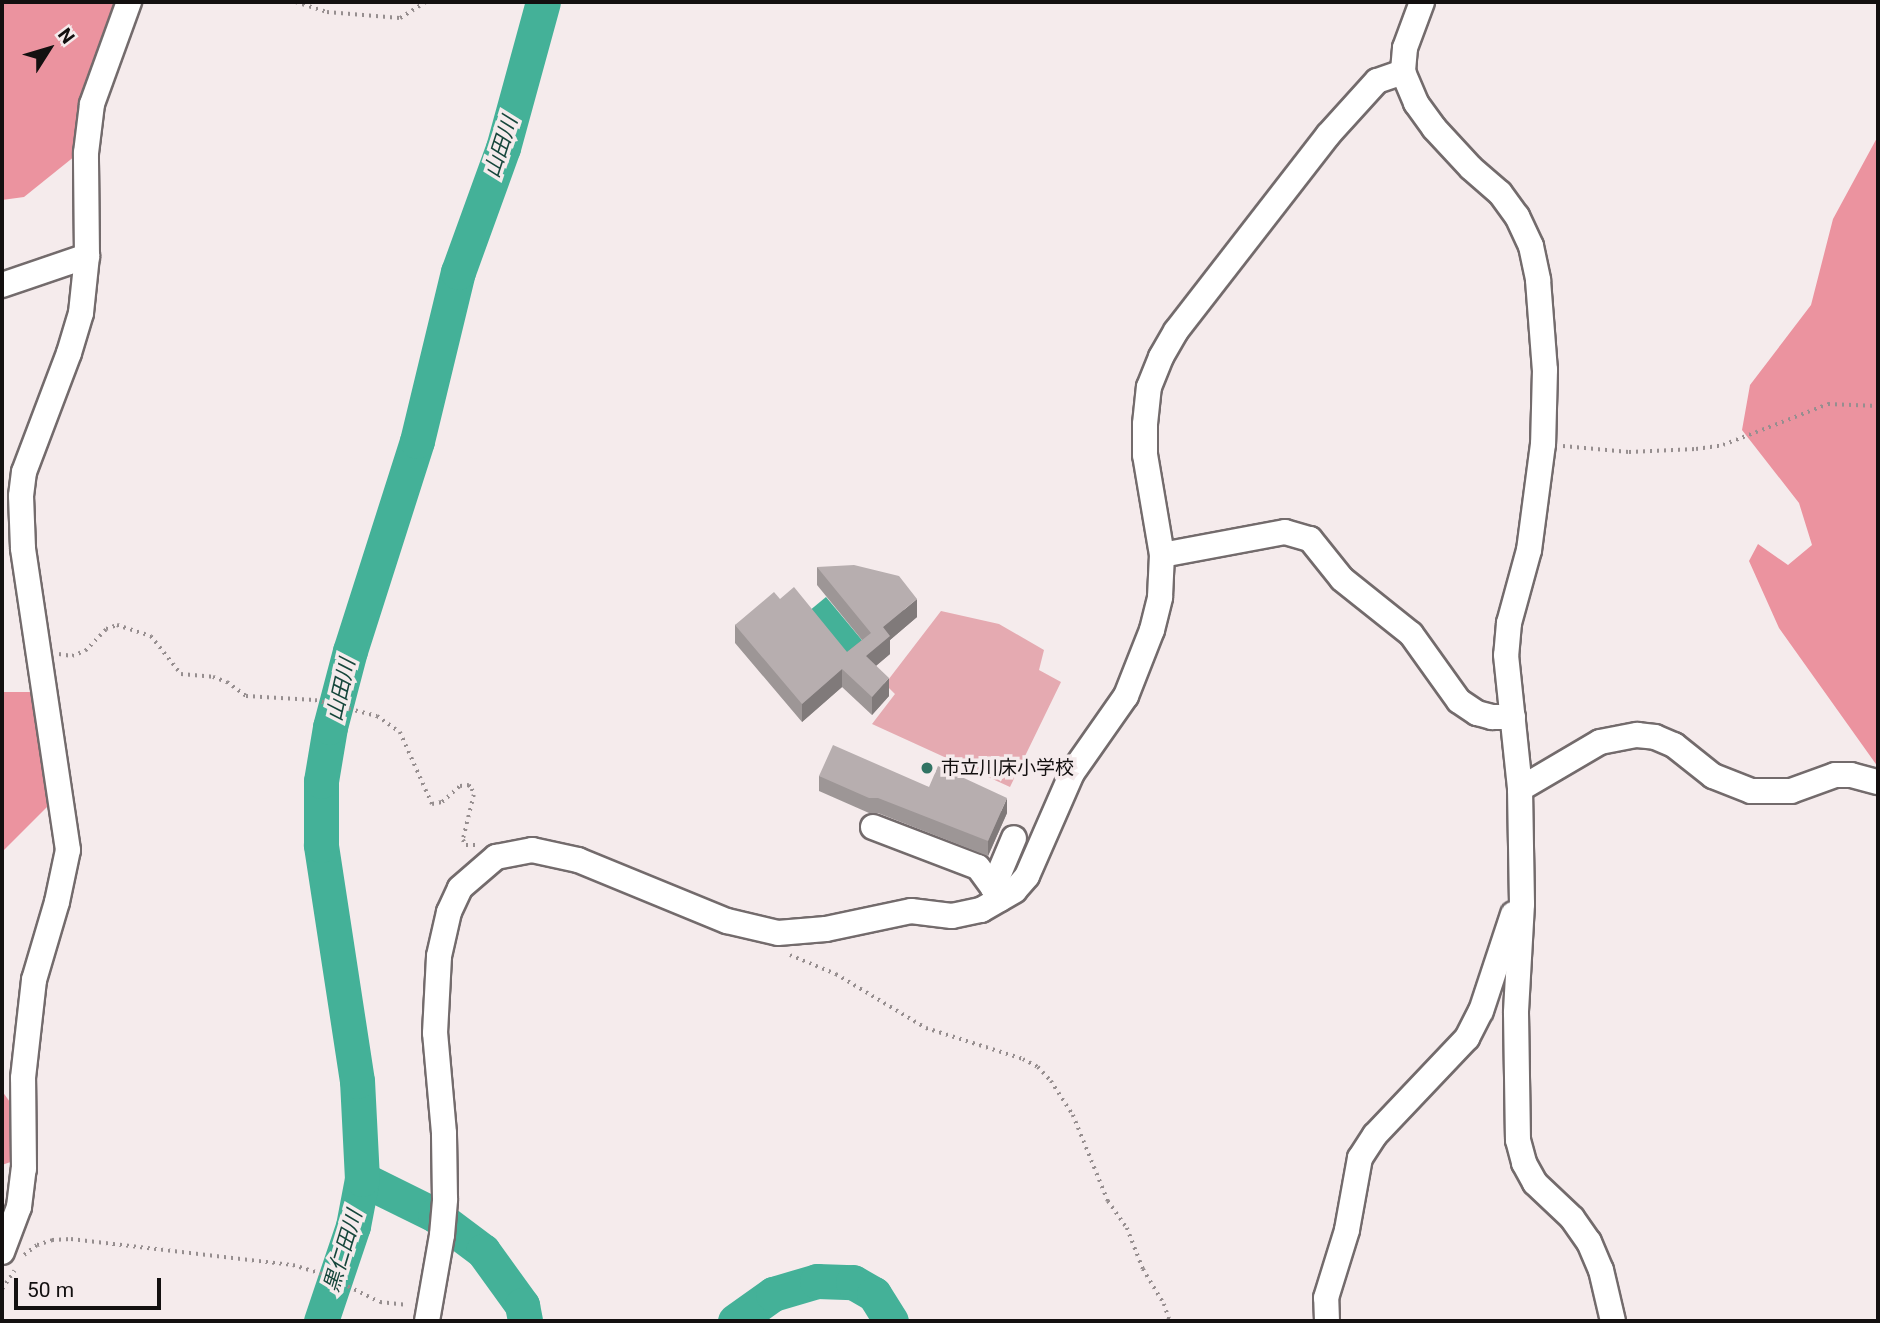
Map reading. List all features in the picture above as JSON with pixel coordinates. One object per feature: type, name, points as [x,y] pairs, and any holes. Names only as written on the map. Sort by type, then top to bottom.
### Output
[{"type":"street","points":[[2,1252],[19,1207],[24,1169],[23,1078],[34,981],[57,902],[68,850],[23,548],[21,496],[24,472],[69,353],[81,313],[87,256],[86,153],[92,104],[129,2]]},
{"type":"street","points":[[1422,2],[1405,48],[1403,72],[1416,103],[1434,128],[1471,168],[1500,192],[1517,216],[1531,246],[1538,280],[1545,370],[1543,444],[1529,550],[1510,623],[1506,655],[1520,789],[1522,904],[1516,1013],[1518,1140],[1524,1163],[1535,1183],[1572,1218],[1589,1242],[1601,1270],[1613,1321]]},
{"type":"street","points":[[429,1315],[445,1199],[444,1133],[435,1033],[439,956],[449,912],[460,888],[496,857],[516,851],[551,852],[578,860],[727,921],[778,933],[826,929],[911,911],[952,916],[981,910],[997,894],[1027,876],[1072,773],[1126,696],[1152,630],[1160,597],[1162,555],[1145,444],[1149,387],[1161,357],[1176,331],[1328,135],[1377,81],[1403,72]]},
{"type":"street","points":[[2,285],[87,256]]},
{"type":"street","points":[[1162,555],[1285,532],[1310,539],[1342,579],[1410,634],[1459,701],[1477,713],[1492,717],[1513,717]]},
{"type":"street","points":[[1520,789],[1600,742],[1637,735],[1655,737],[1674,745],[1713,776],[1751,791],[1791,791],[1835,775],[1851,775],[1878,782]]},
{"type":"street","points":[[873,827],[978,867],[997,894]]},
{"type":"street","points":[[997,894],[1014,838]]},
{"type":"street","points":[[1326,1321],[1326,1298],[1346,1230],[1360,1158],[1375,1135],[1467,1038],[1481,1011],[1510,920],[1516,908],[1522,904]]},
{"type":"path","points":[[296,2],[327,12],[400,18],[426,2]]},
{"type":"path","points":[[1543,444],[1629,452],[1696,449],[1723,445],[1828,404],[1878,406]]},
{"type":"path","points":[[40,653],[72,656],[85,651],[106,629],[117,625],[151,636],[181,674],[213,677],[227,682],[246,696],[325,701],[388,721],[400,733],[432,804],[442,802],[460,786],[469,785],[474,795],[463,840],[466,845],[487,847],[496,857]]},
{"type":"path","points":[[778,933],[782,947],[790,955],[836,974],[926,1028],[1038,1067],[1073,1115],[1108,1200],[1128,1228],[1143,1269],[1164,1304],[1170,1321]]},
{"type":"path","points":[[2,1289],[25,1254],[37,1245],[52,1240],[71,1239],[293,1265],[323,1274],[380,1302],[429,1315]]},
{"type":"shaded area","points":[[2,2],[128,2],[75,156],[24,197],[2,200]]},
{"type":"shaded area","points":[[1878,136],[1878,767],[1779,628],[1749,561],[1758,544],[1788,565],[1812,545],[1799,503],[1742,430],[1750,385],[1811,305],[1833,219]]},
{"type":"shaded area","points":[[826,597],[871,651],[847,670],[803,616]]},
{"type":"shaded area","points":[[941,611],[999,624],[1044,650],[1039,670],[1061,682],[1010,787],[872,724],[895,694],[885,684]]},
{"type":"shaded area","points":[[2,692],[31,692],[56,721],[54,800],[2,852]]},
{"type":"shaded area","points":[[2,1091],[25,1123],[19,1159],[2,1165]]},
{"type":"building","points":[[854,565],[899,576],[917,599],[883,627],[890,636],[866,656],[889,678],[872,697],[842,669],[802,704],[735,625],[774,592],[780,599],[794,587],[847,652],[871,633],[817,567]]},
{"type":"building","points":[[833,745],[929,787],[938,766],[1007,798],[988,841],[878,798],[869,798],[819,776]]},
{"type":"waterway","name":"山田川","points":[[321,1321],[353,1226],[362,1179],[357,1081],[321,845],[321,781],[330,727],[350,651],[417,441],[458,272],[503,148],[543,2]]},
{"type":"waterway","name":"山田川","points":[[362,1179],[435,1215],[483,1251],[522,1305],[525,1321]]},
{"type":"waterway","name":"山田川","points":[[735,1321],[773,1294],[817,1281],[853,1282],[874,1294],[891,1321]]},
{"type":"place","name":"市立川床小学校","points":[[927,768]]},
{"type":"water label","name":"黒仁田川","points":[[343,1251]]}]
